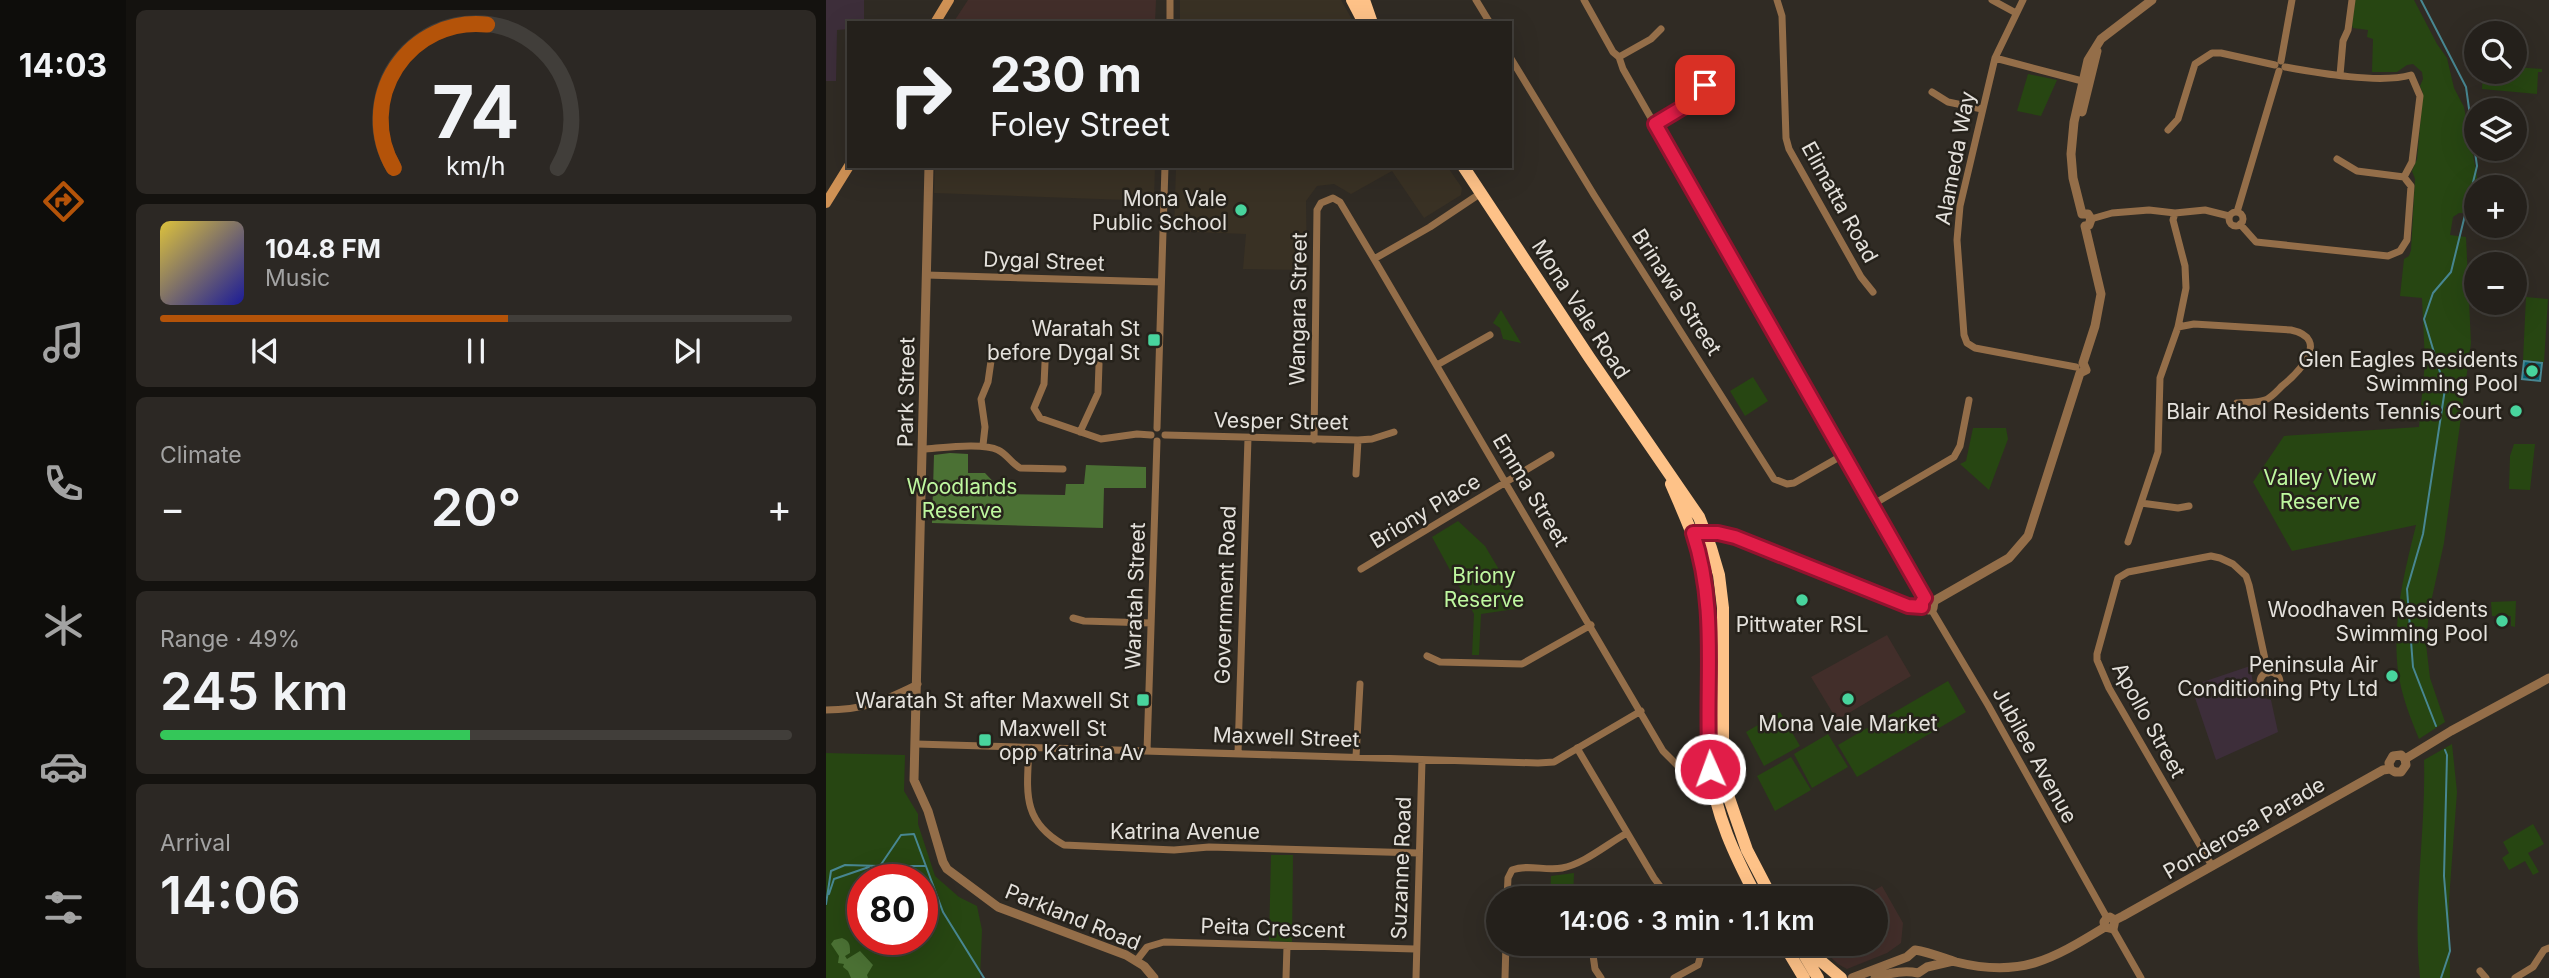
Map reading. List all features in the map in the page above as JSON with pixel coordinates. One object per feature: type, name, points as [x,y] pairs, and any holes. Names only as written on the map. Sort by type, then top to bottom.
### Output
[{"type":"highway","points":[[1352,0],[1363,21]]},
{"type":"highway","points":[[1364,0],[1371,21]]},
{"type":"highway","name":"Mona Vale Road","points":[[1463,168],[1667,474],[1700,533],[1719,575],[1723,608],[1723,746],[1726,779],[1734,814],[1747,850],[1766,886]]},
{"type":"highway","name":"Mona Vale Road","points":[[1700,533],[1710,617],[1710,769],[1720,816],[1730,846],[1751,886]]},
{"type":"highway","points":[[1723,746],[1715,765],[1710,769],[1717,775],[1725,800],[1734,814]]},
{"type":"highway","points":[[1791,956],[1804,978]]},
{"type":"highway","points":[[1805,956],[1818,978]]},
{"type":"highway","points":[[1815,956],[1841,978]]},
{"type":"main road","points":[[936,21],[949,0]]},
{"type":"main road","points":[[826,203],[848,168]]},
{"type":"street","points":[[1170,0],[1170,21]]},
{"type":"street","points":[[1476,0],[1489,21]]},
{"type":"street","name":"Jubilee Avenue","points":[[1584,0],[1613,52],[1619,57],[1623,69],[2141,978]]},
{"type":"street","name":"Elimatta Road","points":[[1777,0],[1782,16],[1786,138],[1789,149],[1861,277],[1873,292]]},
{"type":"street","points":[[1992,0],[2016,13]]},
{"type":"street","name":"Alameda Way","points":[[2024,0],[1995,58],[1960,206],[1957,232],[1965,340],[1979,349],[2080,368]]},
{"type":"street","points":[[2152,0],[2105,36],[2092,50],[2073,137],[2072,172],[2082,214],[2078,220],[2081,226],[2112,213],[2149,210],[2175,213],[2205,210],[2233,214]]},
{"type":"street","points":[[2292,0],[2280,66],[2233,214],[2232,225],[2240,224],[2256,242],[2388,256],[2400,251],[2407,240],[2411,186],[2404,177],[2357,171],[2337,159]]},
{"type":"street","points":[[2340,75],[2343,41],[2352,0]]},
{"type":"street","points":[[1619,57],[1651,39],[1661,29]]},
{"type":"street","points":[[2168,130],[2178,119],[2195,64],[2212,53],[2340,75],[2399,79],[2411,75],[2420,96],[2412,162],[2404,177]]},
{"type":"street","points":[[1995,58],[2086,82]]},
{"type":"street","name":"Brinawa Street","points":[[1512,60],[1774,479],[1787,484],[1794,483],[1843,455]]},
{"type":"street","points":[[1655,124],[1690,103],[1705,85]]},
{"type":"street","points":[[1933,92],[1948,102],[1982,109]]},
{"type":"street","name":"Park Street","points":[[916,744],[929,168]]},
{"type":"street","points":[[1154,438],[1154,429],[1157,428],[1165,168]]},
{"type":"street","points":[[1374,259],[1430,227],[1481,193]]},
{"type":"street","name":"Wangara Street","points":[[1314,440],[1317,210],[1324,200],[1333,198],[1340,202]]},
{"type":"street","name":"Emma Street","points":[[1340,202],[1671,761],[1687,768],[1710,769]]},
{"type":"street","points":[[2127,542],[2158,452],[2160,378],[2178,327],[2186,288],[2185,266],[2173,220],[2175,213]]},
{"type":"street","points":[[1700,533],[1735,537],[1908,606],[1928,604],[2009,558],[2028,537],[2098,317],[2101,294],[2088,222]]},
{"type":"street","name":"Dygal Street","points":[[926,275],[1161,282]]},
{"type":"street","points":[[2178,327],[2194,324],[2291,330],[2300,333],[2307,340],[2310,352],[2307,361],[2288,382],[2264,401],[2237,403]]},
{"type":"street","points":[[1437,365],[1490,335]]},
{"type":"street","points":[[983,445],[985,428],[981,399],[988,382],[991,360]]},
{"type":"street","points":[[1045,363],[1044,384],[1036,401],[1036,414],[1045,421],[1101,439],[1137,434],[1163,439],[1164,431],[1157,428]]},
{"type":"street","points":[[1080,432],[1098,393],[1099,364]]},
{"type":"street","points":[[1872,505],[1954,457],[1960,446],[1969,400]]},
{"type":"street","name":"Vesper Street","points":[[1165,435],[1358,440],[1394,432]]},
{"type":"street","name":"Waratah Street","points":[[1147,751],[1154,438]]},
{"type":"street","name":"Government Road","points":[[1238,753],[1248,438]]},
{"type":"street","points":[[1356,474],[1358,440]]},
{"type":"street","points":[[923,449],[983,445],[1001,451],[1020,468],[1063,469]]},
{"type":"street","name":"Briony Place","points":[[1361,569],[1551,455]]},
{"type":"street","points":[[2141,503],[2178,508],[2189,506]]},
{"type":"street","name":"Apollo Street","points":[[2212,866],[2109,688],[2097,660],[2117,583],[2122,575],[2211,556],[2227,560],[2240,569],[2249,584],[2268,673]]},
{"type":"street","points":[[1073,618],[1084,621],[1151,623]]},
{"type":"street","points":[[1426,656],[1440,662],[1522,664],[1591,625]]},
{"type":"street","name":"Ponderosa Parade","points":[[1927,967],[1953,961],[2004,968],[2027,966],[2060,954],[2383,770],[2390,769],[2393,756],[2398,754],[2405,759],[2549,677]]},
{"type":"street","points":[[826,710],[853,710],[868,706],[918,684]]},
{"type":"street","points":[[1356,757],[1360,684]]},
{"type":"street","name":"Maxwell Street","points":[[916,744],[1538,763],[1554,762],[1641,711]]},
{"type":"street","name":"Parkland Road","points":[[916,744],[914,780],[928,811],[947,869],[998,907],[1137,960],[1154,978]]},
{"type":"street","name":"Katrina Avenue","points":[[1029,748],[1027,795],[1030,808],[1053,839],[1064,845],[1174,850],[1209,847],[1419,853]]},
{"type":"street","points":[[1577,748],[1661,886]]},
{"type":"street","name":"Suzanne Road","points":[[1416,978],[1422,760]]},
{"type":"street","points":[[1508,886],[1512,870],[1520,867],[1547,870],[1566,867],[1627,833]]},
{"type":"street","name":"Peita Crescent","points":[[1137,960],[1147,947],[1164,942],[1415,949]]},
{"type":"street","points":[[1286,978],[1287,946]]},
{"type":"street","points":[[2515,978],[2533,967],[2544,950],[2549,948]]},
{"type":"street","points":[[1852,978],[1907,957],[1915,950],[1926,954],[1927,967],[1918,973],[1911,971],[1875,978]]},
{"type":"street","name":"Ponderosa Parade","points":[[1926,954],[1945,956],[1953,961]]},
{"type":"street","points":[[1505,978],[1506,956]]},
{"type":"street","points":[[1593,956],[1595,969],[1601,978]]},
{"type":"street","points":[[1674,978],[1698,965],[1701,956]]},
{"type":"street","points":[[1907,957],[1906,964],[1911,971]]},
{"type":"shaded area","points":[[826,0],[864,0],[864,21],[847,21],[847,29],[837,30],[836,81],[826,81]]},
{"type":"shaded area","points":[[968,0],[1156,0],[1155,21],[954,21]]},
{"type":"shaded area","points":[[1180,0],[1341,0],[1353,21],[1180,21]]},
{"type":"shaded area","points":[[935,168],[1155,168],[1154,201],[934,193]]},
{"type":"shaded area","name":"Mona Vale Public School","points":[[1176,168],[1448,168],[1462,188],[1461,195],[1424,218],[1392,171],[1351,194],[1334,184],[1317,186],[1306,201],[1307,270],[1243,269],[1246,234],[1174,231]]},
{"type":"shaded area","name":"Mona Vale Market","points":[[1887,635],[1911,676],[1837,720],[1811,677]]},
{"type":"shaded area","points":[[2250,666],[2253,683],[2251,688],[2260,697],[2271,700],[2278,732],[2216,760],[2191,686]]},
{"type":"shaded area","points":[[1888,897],[1903,923],[1901,943],[1888,952]]},
{"type":"shaded area","points":[[1830,956],[1880,956],[1847,969]]},
{"type":"green space","name":"Valley View Reserve","points":[[2355,0],[2414,0],[2447,58],[2454,88],[2464,107],[2464,161],[2474,161],[2477,175],[2464,175],[2464,213],[2453,217],[2450,235],[2466,238],[2464,315],[2470,315],[2471,343],[2444,543],[2429,611],[2426,644],[2430,678],[2445,722],[2419,739],[2401,688],[2397,652],[2400,597],[2416,525],[2292,551],[2253,482],[2284,436],[2419,427],[2425,362],[2422,298],[2400,296],[2404,259],[2409,256],[2411,250],[2415,179],[2412,171],[2417,159],[2423,93],[2420,86],[2422,72],[2413,64],[2397,72],[2372,72],[2373,39],[2367,37],[2368,30],[2353,28]]},
{"type":"green space","points":[[2527,68],[2542,69],[2542,72],[2538,72],[2537,94],[2482,89],[2482,84],[2527,84]]},
{"type":"green space","points":[[2028,74],[2057,80],[2041,116],[2017,111]]},
{"type":"green space","points":[[2527,297],[2548,299],[2544,362],[2523,360]]},
{"type":"green space","points":[[1501,310],[1521,343],[1503,339],[1500,328],[1493,323]]},
{"type":"green space","points":[[1753,377],[1768,401],[1745,416],[1730,391]]},
{"type":"green space","points":[[1973,428],[2006,428],[2008,439],[1989,490],[1960,464],[1966,461]]},
{"type":"green space","points":[[2514,444],[2535,444],[2530,490],[2509,489],[2510,456]]},
{"type":"green space","name":"Woodlands Reserve","points":[[968,454],[968,473],[985,473],[1005,494],[1065,495],[1066,484],[1084,484],[1086,465],[1146,467],[1146,488],[1104,488],[1103,528],[932,523],[934,455]]},
{"type":"green space","name":"Briony Reserve","points":[[1458,521],[1485,546],[1522,608],[1481,614],[1479,655],[1472,655],[1474,614],[1432,537]]},
{"type":"green space","points":[[2516,601],[2515,627],[2511,626],[2511,616],[2492,616],[2491,602]]},
{"type":"green space","points":[[1948,681],[1966,712],[1857,777],[1838,745]]},
{"type":"green space","points":[[1780,712],[1800,746],[1764,766],[1746,732]]},
{"type":"green space","points":[[1828,734],[1848,767],[1812,788],[1794,754]]},
{"type":"green space","points":[[2452,744],[2457,792],[2449,900],[2450,978],[2420,978],[2418,897],[2424,760]]},
{"type":"green space","points":[[826,753],[905,755],[904,791],[918,814],[918,824],[931,864],[847,864],[847,955],[938,955],[938,879],[959,897],[977,906],[982,930],[980,978],[826,978]]},
{"type":"green space","points":[[1791,757],[1811,790],[1775,811],[1757,776]]},
{"type":"green space","points":[[2533,824],[2544,844],[2528,853],[2539,872],[2533,875],[2525,861],[2509,870],[2502,858],[2509,853],[2503,842]]},
{"type":"green space","points":[[1271,855],[1293,855],[1292,942],[1269,941]]},
{"type":"green space","points":[[1574,873],[1573,886],[1551,886],[1551,876]]},
{"type":"green space","points":[[834,940],[847,940],[847,959],[854,955],[864,955],[873,965],[868,978],[851,978],[843,967],[844,964],[838,963],[839,956],[831,944]]},
{"type":"water","name":"Glen Eagles Residents Swimming Pool","points":[[2524,361],[2542,363],[2540,381],[2522,379]]},
{"type":"waterway","points":[[2421,0],[2466,87],[2477,166],[2451,272],[2433,293],[2424,319],[2445,389],[2423,534],[2407,589],[2413,667],[2436,726]]},
{"type":"waterway","points":[[2441,978],[2450,951],[2444,876],[2445,750]]},
{"type":"waterway","points":[[826,904],[831,871],[845,865],[880,866],[901,835],[914,834],[943,912],[984,978]]},
{"type":"waterway","points":[[829,894],[834,879],[847,875]]},
{"type":"place","name":"Mona Vale Public School","points":[[1241,210]]},
{"type":"place","name":"Waratah St before Dygal St","points":[[1154,340]]},
{"type":"place","name":"Glen Eagles Residents Swimming Pool","points":[[2532,371]]},
{"type":"place","name":"Blair Athol Residents Tennis Court","points":[[2516,411]]},
{"type":"place","name":"Pittwater RSL","points":[[1802,600]]},
{"type":"place","name":"Woodhaven Residents Swimming Pool","points":[[2502,621]]},
{"type":"place","name":"Peninsula Air Conditioning Pty Ltd","points":[[2392,676]]},
{"type":"place","name":"Mona Vale Market","points":[[1848,699]]},
{"type":"place","name":"Waratah St after Maxwell St","points":[[1143,700]]},
{"type":"place","name":"Maxwell St opp Katrina Av","points":[[985,740]]},
{"type":"route","points":[[1705,85],[1690,103],[1655,124],[1925,598],[1922,607],[1908,606],[1735,537],[1718,533],[1693,533],[1708,591],[1711,631],[1708,748],[1710,769]]}]
